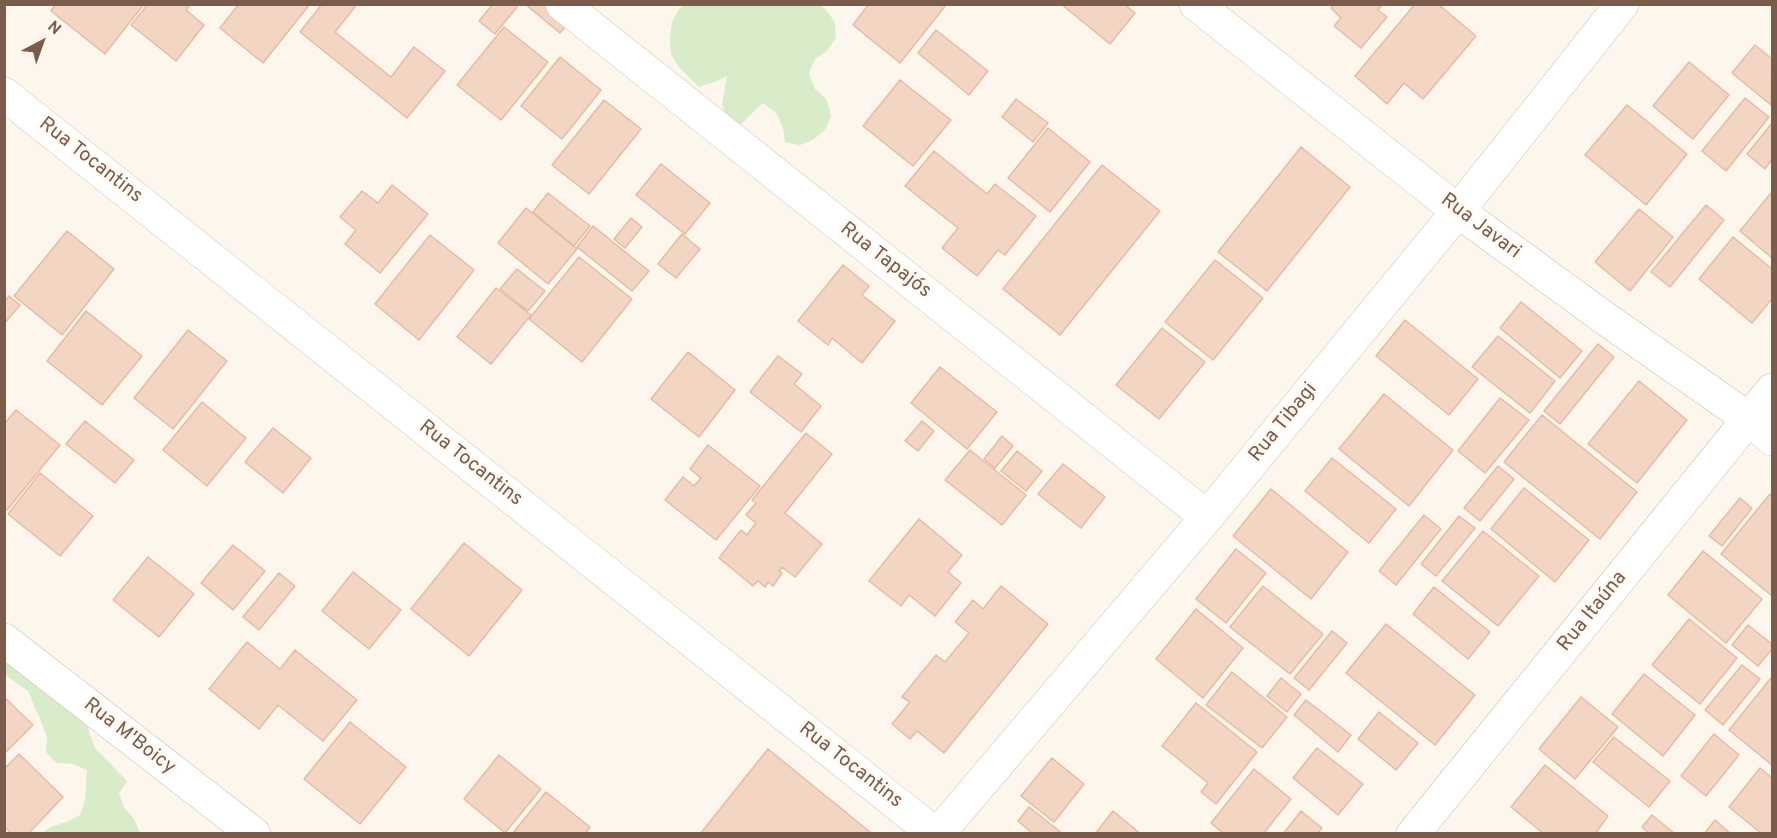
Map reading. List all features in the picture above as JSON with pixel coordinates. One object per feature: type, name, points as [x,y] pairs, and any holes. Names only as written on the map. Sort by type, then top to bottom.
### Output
[{"type":"street","name":"Rua Tapajós","points":[[562,4],[1207,517]]},
{"type":"street","name":"Rua Javari","points":[[1196,4],[1458,211],[1761,429]]},
{"type":"street","name":"Rua Tibagi","points":[[937,834],[1207,517],[1458,211],[1622,4]]},
{"type":"street","name":"Rua Tocantins","points":[[4,93],[937,834]]},
{"type":"street","name":"Rua Itaúna","points":[[1413,834],[1761,429],[1773,390]]},
{"type":"street","name":"Rua M'Boicy","points":[[4,640],[254,834]]},
{"type":"green space","points":[[684,5],[820,5],[826,10],[835,22],[836,38],[827,51],[815,59],[809,73],[815,89],[827,100],[831,116],[825,130],[813,140],[800,145],[785,142],[783,128],[777,114],[763,103],[741,124],[727,118],[722,105],[727,76],[699,87],[678,66],[671,54],[672,23],[678,10]]},
{"type":"green space","points":[[4,644],[87,717],[89,732],[95,748],[127,781],[119,793],[124,807],[134,819],[140,833],[42,833],[80,815],[85,800],[87,770],[73,764],[56,763],[46,752],[47,736],[28,691],[5,675]]},
{"type":"building","points":[[56,4],[144,4],[105,54],[51,11]]},
{"type":"building","points":[[148,4],[191,4],[186,10],[204,25],[176,61],[131,25]]},
{"type":"building","points":[[239,4],[310,4],[263,63],[220,28]]},
{"type":"building","points":[[322,4],[352,4],[355,7],[335,32],[391,77],[414,47],[445,71],[407,118],[300,32]]},
{"type":"building","points":[[493,4],[514,4],[517,7],[495,34],[479,21]]},
{"type":"building","points":[[525,4],[554,4],[572,19],[560,33]]},
{"type":"building","points":[[869,4],[946,5],[900,63],[853,25]]},
{"type":"building","points":[[1061,4],[1124,4],[1135,13],[1110,44]]},
{"type":"building","points":[[1334,4],[1383,4],[1378,10],[1387,17],[1361,48],[1334,26],[1341,18],[1331,8]]},
{"type":"building","points":[[1415,4],[1438,4],[1476,36],[1423,99],[1404,83],[1387,104],[1355,76]]},
{"type":"building","points":[[504,27],[548,62],[501,120],[457,85]]},
{"type":"building","points":[[936,30],[988,71],[969,95],[918,53]]},
{"type":"building","points":[[1755,45],[1772,59],[1771,105],[1732,73]]},
{"type":"building","points":[[560,57],[601,90],[562,139],[521,106]]},
{"type":"building","points":[[1689,62],[1729,95],[1693,139],[1653,106]]},
{"type":"building","points":[[900,80],[951,120],[913,166],[863,126]]},
{"type":"building","points":[[1745,98],[1769,117],[1726,171],[1702,151]]},
{"type":"building","points":[[1016,99],[1048,123],[1033,142],[1002,117]]},
{"type":"building","points":[[604,100],[641,129],[589,194],[552,165]]},
{"type":"building","points":[[1627,105],[1687,154],[1646,205],[1585,155]]},
{"type":"building","points":[[1772,123],[1772,159],[1765,169],[1747,154]]},
{"type":"building","points":[[1048,128],[1090,162],[1050,212],[1008,178]]},
{"type":"building","points":[[1301,147],[1350,187],[1267,291],[1218,252]]},
{"type":"building","points":[[934,151],[987,194],[995,184],[1036,216],[1005,255],[998,250],[977,276],[942,248],[958,228],[905,186]]},
{"type":"building","points":[[661,164],[710,203],[685,234],[636,195]]},
{"type":"building","points":[[1102,165],[1160,211],[1060,335],[1003,289]]},
{"type":"building","points":[[392,185],[428,214],[380,273],[345,244],[356,230],[340,217],[362,191],[378,203]]},
{"type":"building","points":[[548,193],[590,226],[574,246],[533,212]]},
{"type":"building","points":[[1772,194],[1772,258],[1740,231]]},
{"type":"building","points":[[1706,205],[1724,220],[1670,287],[1651,272]]},
{"type":"building","points":[[526,208],[577,249],[548,284],[498,243]]},
{"type":"building","points":[[1639,209],[1673,237],[1630,291],[1595,262]]},
{"type":"building","points":[[631,218],[642,227],[625,248],[614,239]]},
{"type":"building","points":[[593,226],[649,271],[632,291],[577,247]]},
{"type":"building","points":[[67,231],[114,269],[62,335],[14,296]]},
{"type":"building","points":[[682,234],[700,249],[676,278],[658,264]]},
{"type":"building","points":[[430,235],[474,270],[419,340],[375,304]]},
{"type":"building","points":[[1733,237],[1772,269],[1772,299],[1752,323],[1699,279]]},
{"type":"building","points":[[579,257],[632,299],[582,362],[529,319]]},
{"type":"building","points":[[1215,260],[1263,298],[1213,360],[1165,322]]},
{"type":"building","points":[[843,265],[869,286],[862,295],[895,321],[862,363],[832,338],[828,345],[798,321]]},
{"type":"building","points":[[517,269],[545,291],[528,311],[500,289]]},
{"type":"building","points":[[496,288],[531,315],[491,364],[457,337]]},
{"type":"building","points":[[9,296],[20,305],[4,324],[4,302]]},
{"type":"building","points":[[1521,302],[1582,351],[1560,378],[1500,328]]},
{"type":"building","points":[[86,311],[142,356],[102,405],[47,361]]},
{"type":"building","points":[[1405,320],[1478,379],[1449,415],[1376,356]]},
{"type":"building","points":[[1162,328],[1205,362],[1159,419],[1116,385]]},
{"type":"building","points":[[188,330],[227,361],[173,429],[134,398]]},
{"type":"building","points":[[1498,336],[1555,381],[1530,413],[1472,367]]},
{"type":"building","points":[[1598,344],[1614,357],[1560,424],[1544,411]]},
{"type":"building","points":[[688,352],[735,390],[699,437],[651,399]]},
{"type":"building","points":[[778,356],[802,374],[794,384],[821,406],[801,432],[750,392]]},
{"type":"building","points":[[940,367],[997,412],[967,449],[911,403]]},
{"type":"building","points":[[1639,381],[1687,420],[1637,483],[1588,444]]},
{"type":"building","points":[[1384,394],[1453,450],[1409,506],[1339,449]]},
{"type":"building","points":[[1500,398],[1529,420],[1485,473],[1458,451]]},
{"type":"building","points":[[202,402],[246,438],[207,486],[163,450]]},
{"type":"building","points":[[16,410],[60,445],[7,510],[4,508],[4,424]]},
{"type":"building","points":[[1542,415],[1637,492],[1600,539],[1504,462]]},
{"type":"building","points":[[85,421],[134,460],[115,483],[66,444]]},
{"type":"building","points":[[922,421],[934,431],[918,451],[905,441]]},
{"type":"building","points":[[273,428],[311,458],[283,493],[245,462]]},
{"type":"building","points":[[806,433],[832,454],[785,513],[822,544],[795,577],[782,567],[779,571],[782,573],[773,586],[768,582],[765,587],[758,581],[753,586],[719,558],[741,530],[747,535],[756,523],[746,515],[756,503],[752,500]]},
{"type":"building","points":[[1002,436],[1013,446],[995,468],[984,459]]},
{"type":"building","points":[[708,445],[760,486],[716,540],[665,500],[683,477],[694,486],[701,478],[690,469]]},
{"type":"building","points":[[970,450],[1026,495],[1002,525],[945,480]]},
{"type":"building","points":[[1017,451],[1042,471],[1026,491],[1001,471]]},
{"type":"building","points":[[1332,458],[1396,509],[1369,543],[1305,491]]},
{"type":"building","points":[[1063,464],[1105,497],[1081,528],[1038,494]]},
{"type":"building","points":[[1498,466],[1514,479],[1480,521],[1464,508]]},
{"type":"building","points":[[40,473],[93,516],[60,556],[8,514]]},
{"type":"building","points":[[1524,488],[1589,540],[1555,582],[1491,529]]},
{"type":"building","points":[[1271,489],[1348,552],[1311,599],[1233,536]]},
{"type":"building","points":[[1770,494],[1772,496],[1772,596],[1721,554]]},
{"type":"building","points":[[1740,498],[1752,508],[1722,546],[1709,536]]},
{"type":"building","points":[[1424,515],[1441,529],[1396,585],[1379,571]]},
{"type":"building","points":[[1459,516],[1475,528],[1436,576],[1421,564]]},
{"type":"building","points":[[919,519],[962,555],[948,572],[961,583],[935,616],[909,595],[901,606],[869,581]]},
{"type":"building","points":[[1483,531],[1539,576],[1498,626],[1442,581]]},
{"type":"building","points":[[464,543],[522,590],[469,656],[411,609]]},
{"type":"building","points":[[233,545],[265,571],[233,610],[201,583]]},
{"type":"building","points":[[1236,549],[1266,573],[1226,623],[1196,599]]},
{"type":"building","points":[[1703,551],[1762,599],[1726,643],[1668,595]]},
{"type":"building","points":[[148,557],[194,594],[159,637],[113,600]]},
{"type":"building","points":[[353,572],[401,610],[369,649],[322,611]]},
{"type":"building","points":[[279,573],[295,586],[259,630],[243,617]]},
{"type":"building","points":[[1001,586],[1048,624],[944,753],[917,731],[910,739],[892,724],[910,702],[902,697],[936,655],[945,662],[969,633],[955,622],[973,600],[983,609]]},
{"type":"building","points":[[1263,586],[1323,634],[1290,674],[1230,627]]},
{"type":"building","points":[[1434,587],[1490,632],[1468,659],[1413,614]]},
{"type":"building","points":[[1196,609],[1243,648],[1203,698],[1156,659]]},
{"type":"building","points":[[1689,619],[1737,658],[1700,704],[1652,665]]},
{"type":"building","points":[[1386,624],[1475,695],[1435,745],[1346,673]]},
{"type":"building","points":[[1748,625],[1772,644],[1772,649],[1758,666],[1732,645]]},
{"type":"building","points":[[1332,631],[1347,643],[1309,690],[1294,678]]},
{"type":"building","points":[[247,642],[280,669],[295,650],[357,700],[323,741],[278,705],[259,729],[209,689]]},
{"type":"building","points":[[1742,665],[1760,679],[1723,725],[1705,710]]},
{"type":"building","points":[[1232,672],[1287,717],[1262,748],[1206,705]]},
{"type":"building","points":[[1644,674],[1695,715],[1663,756],[1612,714]]},
{"type":"building","points":[[1281,678],[1301,694],[1287,712],[1267,696]]},
{"type":"building","points":[[1772,679],[1772,765],[1729,730]]},
{"type":"building","points":[[4,697],[33,725],[4,754]]},
{"type":"building","points":[[1581,697],[1618,727],[1575,779],[1539,749]]},
{"type":"building","points":[[1306,700],[1351,735],[1338,752],[1294,715]]},
{"type":"building","points":[[1196,703],[1257,752],[1216,804],[1201,792],[1208,783],[1162,746]]},
{"type":"building","points":[[1379,712],[1418,743],[1396,770],[1358,739]]},
{"type":"building","points":[[350,722],[406,767],[360,824],[304,779]]},
{"type":"building","points":[[1714,734],[1739,755],[1706,796],[1681,776]]},
{"type":"building","points":[[1614,737],[1670,781],[1649,807],[1593,762]]},
{"type":"building","points":[[1317,748],[1363,784],[1338,815],[1293,778]]},
{"type":"building","points":[[768,749],[870,832],[869,834],[700,834]]},
{"type":"building","points":[[19,754],[63,797],[28,834],[12,834],[4,826],[4,769]]},
{"type":"building","points":[[499,755],[541,789],[505,833],[464,799]]},
{"type":"building","points":[[1052,758],[1084,784],[1054,822],[1021,796]]},
{"type":"building","points":[[1545,765],[1608,816],[1595,834],[1544,834],[1511,807]]},
{"type":"building","points":[[1760,768],[1772,778],[1772,834],[1762,834],[1729,807]]},
{"type":"building","points":[[1254,769],[1291,799],[1263,834],[1224,834],[1211,823]]},
{"type":"building","points":[[546,792],[590,827],[585,834],[512,834]]},
{"type":"building","points":[[1029,807],[1063,834],[1033,834],[1018,821]]},
{"type":"building","points":[[1113,811],[1141,834],[1095,834]]},
{"type":"building","points":[[1301,811],[1322,828],[1317,834],[1283,834]]},
{"type":"building","points":[[1652,815],[1675,834],[1650,834],[1642,827]]},
{"type":"building","points":[[1715,820],[1731,834],[1704,834]]}]
